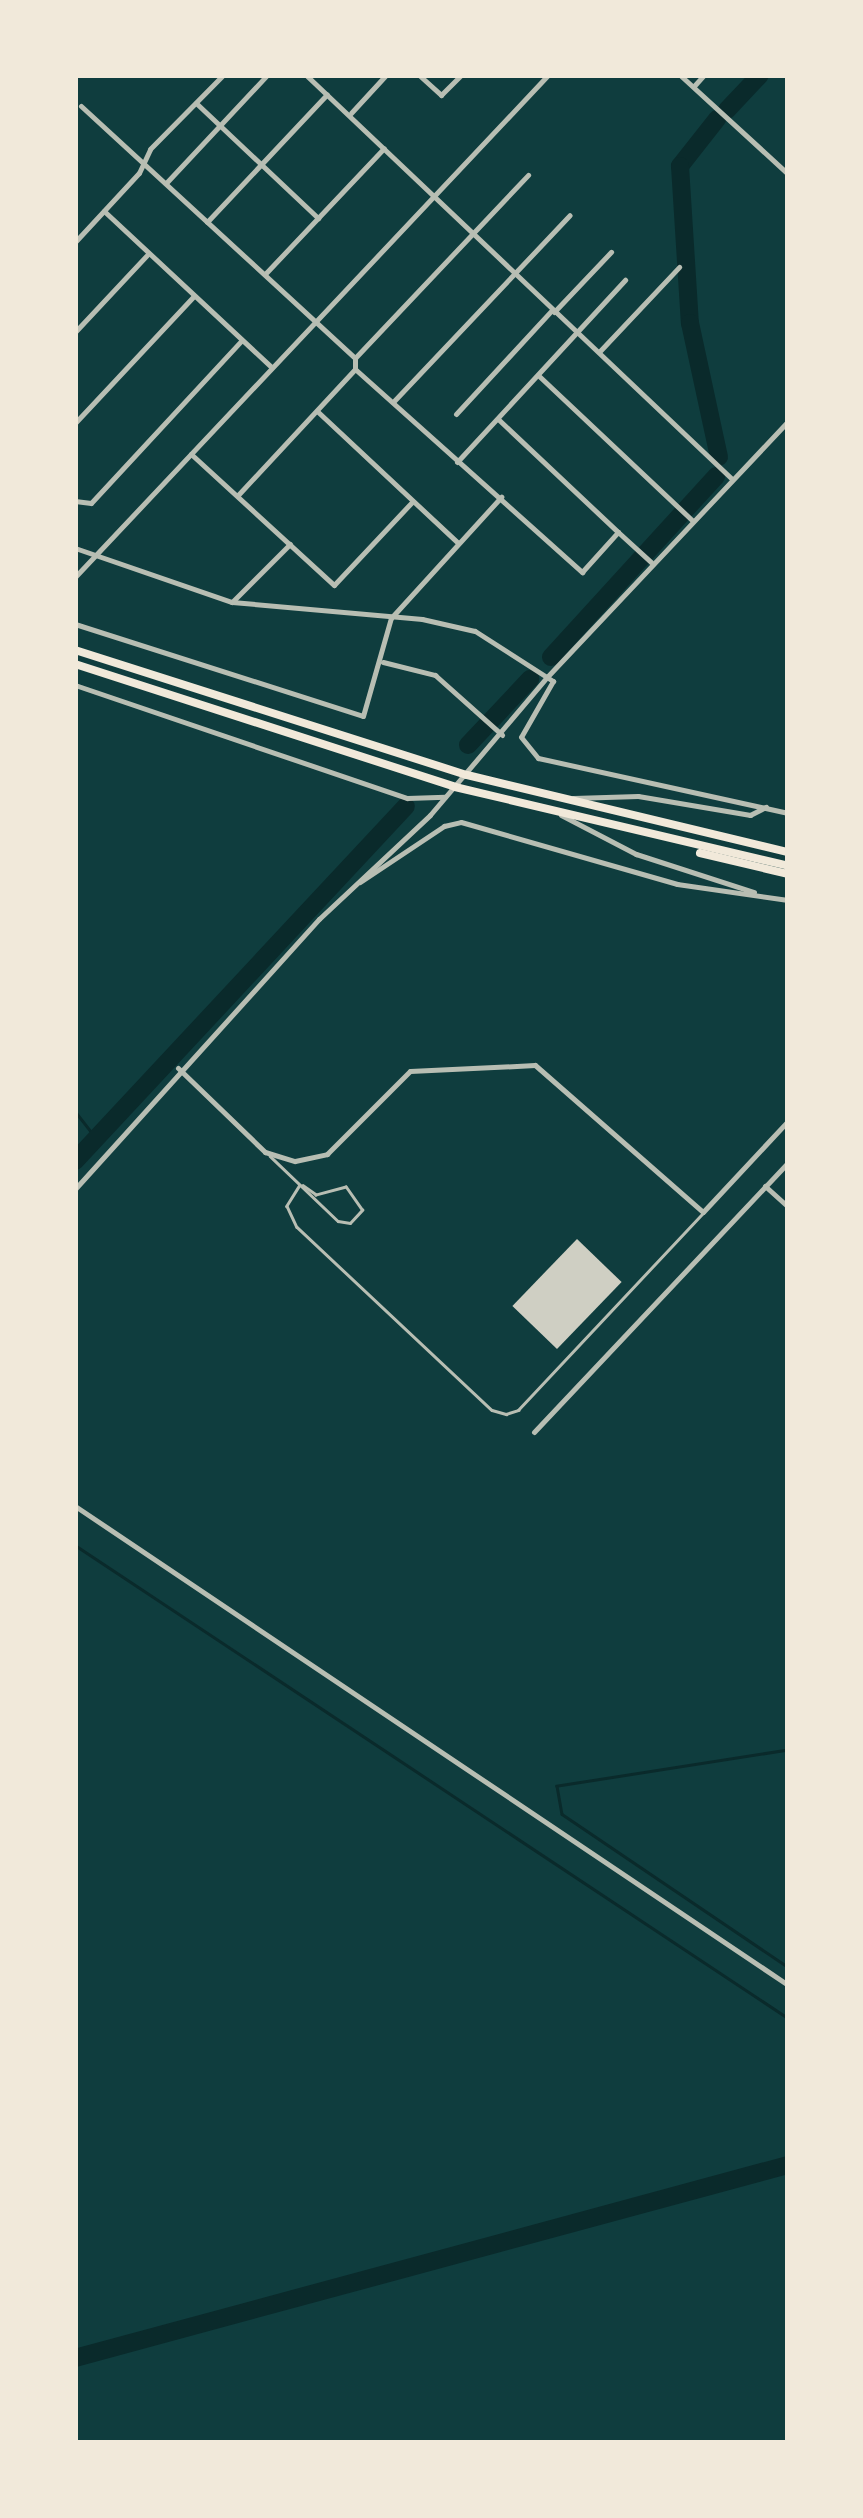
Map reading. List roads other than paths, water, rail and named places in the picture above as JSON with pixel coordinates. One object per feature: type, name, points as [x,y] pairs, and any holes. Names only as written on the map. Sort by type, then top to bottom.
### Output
[{"type":"highway","points":[[75,650],[467,774],[721,838],[788,850]]},
{"type":"highway","points":[[75,664],[455,787],[788,870]]},
{"type":"street","points":[[75,242],[145,163],[150,150],[223,75]]},
{"type":"street","points":[[167,182],[267,75]]},
{"type":"street","points":[[306,75],[732,478]]},
{"type":"street","points":[[350,114],[386,75]]},
{"type":"street","points":[[418,75],[442,95],[461,75]]},
{"type":"street","points":[[75,577],[548,75]]},
{"type":"street","points":[[680,75],[788,174]]},
{"type":"street","points":[[694,86],[704,75]]},
{"type":"street","points":[[208,222],[327,94]]},
{"type":"street","points":[[196,103],[318,218]]},
{"type":"street","points":[[81,106],[356,358]]},
{"type":"street","points":[[265,274],[384,148]]},
{"type":"street","points":[[238,495],[355,369],[356,358],[528,175]]},
{"type":"street","points":[[104,211],[270,368]]},
{"type":"street","points":[[393,402],[570,215]]},
{"type":"street","points":[[456,414],[611,252]]},
{"type":"street","points":[[75,332],[148,254]]},
{"type":"street","points":[[598,353],[678,267]]},
{"type":"street","points":[[458,462],[625,280]]},
{"type":"street","points":[[75,423],[194,296]]},
{"type":"street","points":[[75,501],[90,503],[242,341]]},
{"type":"street","points":[[355,369],[582,572],[618,532]]},
{"type":"street","points":[[540,376],[692,520]]},
{"type":"street","points":[[317,411],[457,542]]},
{"type":"street","points":[[498,419],[651,562]]},
{"type":"street","points":[[75,1188],[178,1068],[352,885],[455,787],[651,562],[788,422]]},
{"type":"street","points":[[191,454],[334,585],[413,501]]},
{"type":"street","points":[[75,624],[264,682],[351,717],[363,716],[383,662],[391,618],[501,497]]},
{"type":"street","points":[[232,602],[290,544]]},
{"type":"street","points":[[75,548],[232,602],[476,631],[552,681],[522,737],[538,758],[788,813]]},
{"type":"street","points":[[383,662],[435,676],[502,735]]},
{"type":"street","points":[[75,685],[408,798],[445,797]]},
{"type":"street","points":[[565,799],[638,796],[750,816],[766,807]]},
{"type":"street","points":[[560,814],[636,854],[771,898]]},
{"type":"street","points":[[352,885],[379,875],[444,826],[462,822],[676,884],[788,900]]},
{"type":"street","points":[[178,1068],[265,1152],[295,1160],[327,1154],[410,1071],[535,1066],[704,1212],[788,1121]]},
{"type":"street","points":[[534,1432],[788,1162]]},
{"type":"street","points":[[766,1186],[788,1207]]},
{"type":"street","points":[[75,1506],[788,1985]]},
{"type":"lane","points":[[265,1152],[300,1185],[344,1223],[362,1210],[346,1188],[316,1195],[300,1185]]},
{"type":"lane","points":[[300,1185],[287,1206],[297,1227],[492,1410],[506,1414],[518,1410],[704,1212]]},
{"type":"waterway","points":[[727,110],[760,75]]},
{"type":"waterway","points":[[717,119],[680,166],[690,323],[719,457]]},
{"type":"waterway","points":[[551,657],[716,476]]},
{"type":"waterway","points":[[468,745],[530,679]]},
{"type":"waterway","points":[[75,1161],[406,806]]},
{"type":"waterway","points":[[75,1111],[95,1137]]},
{"type":"waterway","points":[[75,1545],[788,2018]]},
{"type":"waterway","points":[[788,1750],[557,1786],[562,1814],[788,1967]]},
{"type":"waterway","points":[[75,2358],[788,2165]]}]
